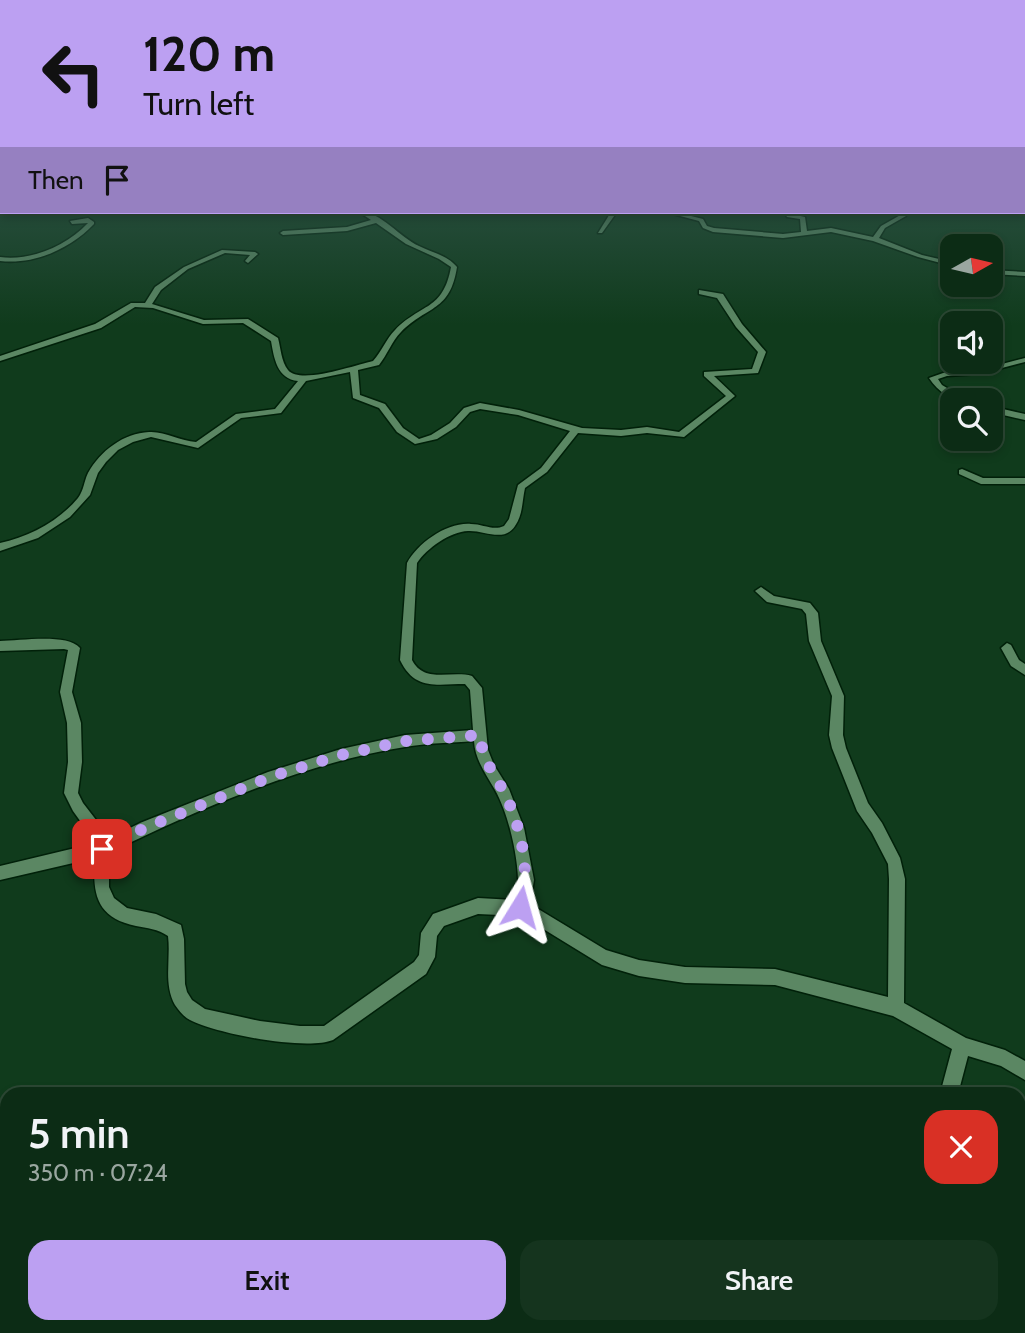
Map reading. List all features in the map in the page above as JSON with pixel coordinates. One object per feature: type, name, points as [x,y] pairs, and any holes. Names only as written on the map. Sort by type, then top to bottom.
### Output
[{"type":"street","points":[[0,359],[98,326],[128,306],[148,305],[203,322],[248,322],[276,342],[279,361],[288,376],[304,379],[379,361],[398,331],[430,311],[446,294],[454,271],[450,262],[412,246],[366,214]]},
{"type":"street","points":[[600,232],[613,214]]},
{"type":"street","points":[[676,214],[701,220],[710,230],[783,236],[831,230],[875,239],[940,261]]},
{"type":"street","points":[[788,214],[803,218],[804,233]]},
{"type":"street","points":[[875,239],[883,227],[904,215]]},
{"type":"street","points":[[0,259],[13,261],[65,246],[92,223],[89,220],[72,222]]},
{"type":"street","points":[[283,233],[347,229],[378,220]]},
{"type":"street","points":[[148,305],[158,289],[172,278],[222,252],[253,253],[255,255],[248,261]]},
{"type":"street","points":[[1003,273],[1025,274]]},
{"type":"street","points":[[354,369],[356,396],[382,406],[400,430],[414,441],[427,441],[453,425],[467,410],[480,405],[576,429],[621,433],[647,430],[683,435],[731,396],[707,374],[757,369],[762,352],[739,325],[720,296],[702,292]]},
{"type":"street","points":[[941,388],[933,378],[946,374],[979,372],[1025,360]]},
{"type":"street","points":[[0,547],[21,542],[57,521],[84,497],[95,469],[104,458],[127,441],[154,435],[198,445],[239,416],[278,411],[304,379]]},
{"type":"street","points":[[1003,412],[1025,417]]},
{"type":"street","points":[[521,909],[526,880],[517,828],[502,789],[488,768],[481,750],[476,688],[471,681],[432,680],[414,675],[409,670],[405,647],[414,558],[425,546],[464,528],[495,531],[508,527],[514,519],[521,487],[544,470],[576,429]]},
{"type":"street","points":[[962,472],[981,481],[1025,481]]},
{"type":"street","points":[[761,591],[771,599],[806,606],[812,613],[815,641],[838,696],[836,735],[839,748],[862,807],[877,828],[895,863],[896,1008]]},
{"type":"street","points":[[0,646],[66,644],[74,649],[66,692],[74,723],[75,762],[71,793],[105,847],[102,892],[125,919],[168,925],[175,931],[178,991],[185,1004],[194,1012],[215,1020],[312,1037],[327,1034],[420,968],[428,957],[429,933],[439,920],[478,906],[521,909],[602,957],[639,968],[685,975],[775,976],[896,1008],[962,1045],[1005,1059],[1025,1071]]},
{"type":"street","points":[[1007,648],[1015,663],[1025,670]]},
{"type":"street","points":[[0,873],[105,847],[273,776],[341,755],[405,741],[480,735]]},
{"type":"street","points":[[951,1087],[962,1045]]},
{"type":"route","points":[[102,849],[145,828],[287,771],[374,746],[480,735],[481,750],[488,768],[502,789],[517,828],[526,880],[520,907]]}]
